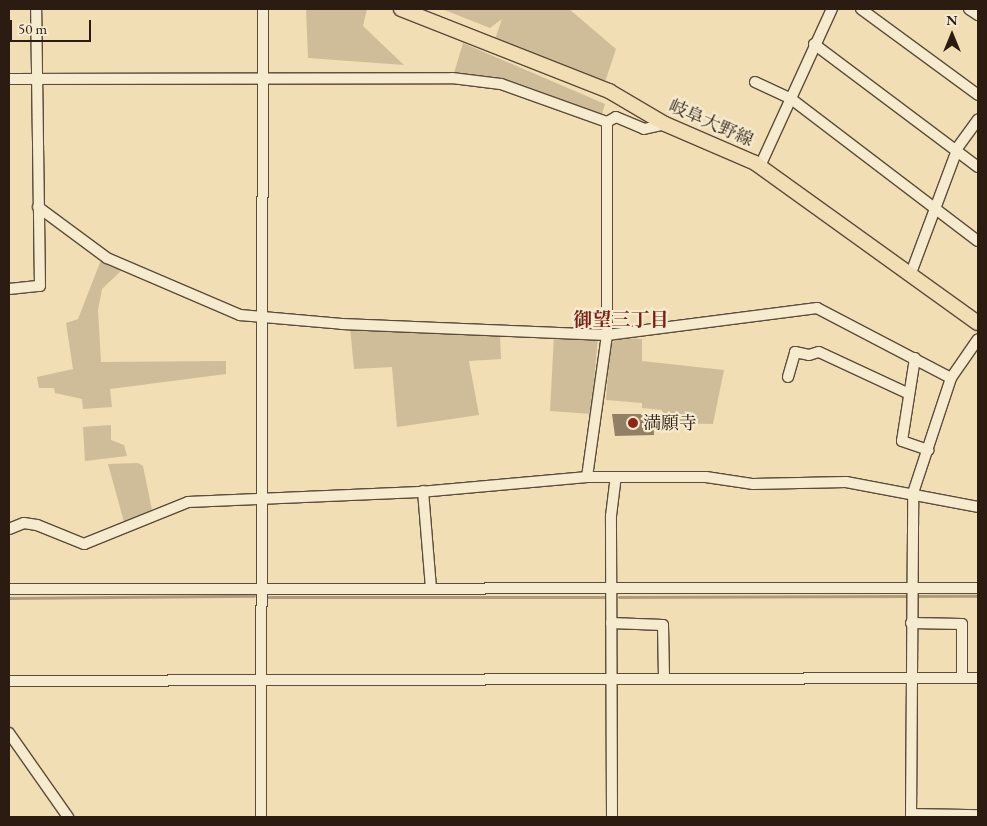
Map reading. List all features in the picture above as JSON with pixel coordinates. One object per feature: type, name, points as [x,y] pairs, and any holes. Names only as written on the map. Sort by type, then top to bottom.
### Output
[{"type":"main road","name":"岐阜大野線","points":[[401,9],[609,91],[665,124],[760,166],[978,323]]},
{"type":"street","points":[[9,289],[40,286],[36,9]]},
{"type":"street","points":[[260,817],[260,318],[264,75],[263,9]]},
{"type":"street","points":[[760,166],[814,44],[832,9]]},
{"type":"street","points":[[861,9],[978,96]]},
{"type":"street","points":[[970,9],[978,15]]},
{"type":"street","points":[[814,44],[978,167]]},
{"type":"street","points":[[9,79],[264,75],[408,76],[501,84],[607,122],[616,117],[644,129],[665,124]]},
{"type":"street","points":[[755,82],[790,98],[978,241]]},
{"type":"street","points":[[911,274],[937,209],[957,151],[978,119]]},
{"type":"street","points":[[587,477],[607,335],[607,122]]},
{"type":"street","points":[[38,207],[107,258],[210,305],[260,318],[607,335],[817,308],[951,378]]},
{"type":"street","points":[[978,339],[951,378],[912,493],[910,588],[911,816],[978,815]]},
{"type":"street","points":[[788,376],[795,352],[809,356],[819,352],[910,394]]},
{"type":"street","points":[[915,358],[902,441],[928,450]]},
{"type":"street","points":[[9,529],[24,523],[84,544],[188,502],[423,492],[587,477],[706,477],[754,484],[846,482],[978,507]]},
{"type":"street","points":[[612,817],[611,588],[616,478]]},
{"type":"street","points":[[423,492],[431,589]]},
{"type":"street","points":[[9,589],[978,588]]},
{"type":"street","points":[[611,623],[663,625],[664,679]]},
{"type":"street","points":[[911,623],[962,624],[962,678]]},
{"type":"street","points":[[9,681],[260,679],[910,680],[978,678]]},
{"type":"street","points":[[9,733],[68,817]]},
{"type":"shaded area","points":[[306,9],[367,9],[363,26],[404,65],[308,58]]},
{"type":"shaded area","points":[[442,9],[569,9],[616,49],[604,85],[494,42],[502,19],[490,28]]},
{"type":"shaded area","points":[[463,43],[605,104],[602,114],[498,77],[454,73]]},
{"type":"shaded area","points":[[101,260],[124,268],[102,289],[98,310],[101,362],[226,361],[226,374],[110,389],[112,407],[83,409],[82,399],[55,393],[54,388],[39,388],[37,377],[73,369],[66,323],[78,319]]},
{"type":"shaded area","points":[[350,327],[500,335],[501,359],[469,361],[479,415],[397,427],[392,367],[354,369]]},
{"type":"shaded area","points":[[554,335],[598,337],[591,414],[550,411]]},
{"type":"shaded area","points":[[617,338],[642,339],[642,361],[724,370],[713,424],[660,423],[662,410],[642,408],[642,403],[606,400],[610,345]]},
{"type":"shaded area","points":[[111,425],[111,440],[124,445],[127,456],[85,461],[83,427]]},
{"type":"shaded area","points":[[138,463],[143,466],[152,510],[124,522],[108,464]]},
{"type":"building","name":"満願寺","points":[[612,414],[653,414],[654,435],[615,436]]},
{"type":"waterway","points":[[9,598],[254,596]]},
{"type":"waterway","points":[[619,597],[978,596]]},
{"type":"waterway","points":[[268,597],[604,597]]},
{"type":"place","name":"満願寺","points":[[633,423]]},
{"type":"district","name":"御望三丁目","points":[[621,320]]}]
